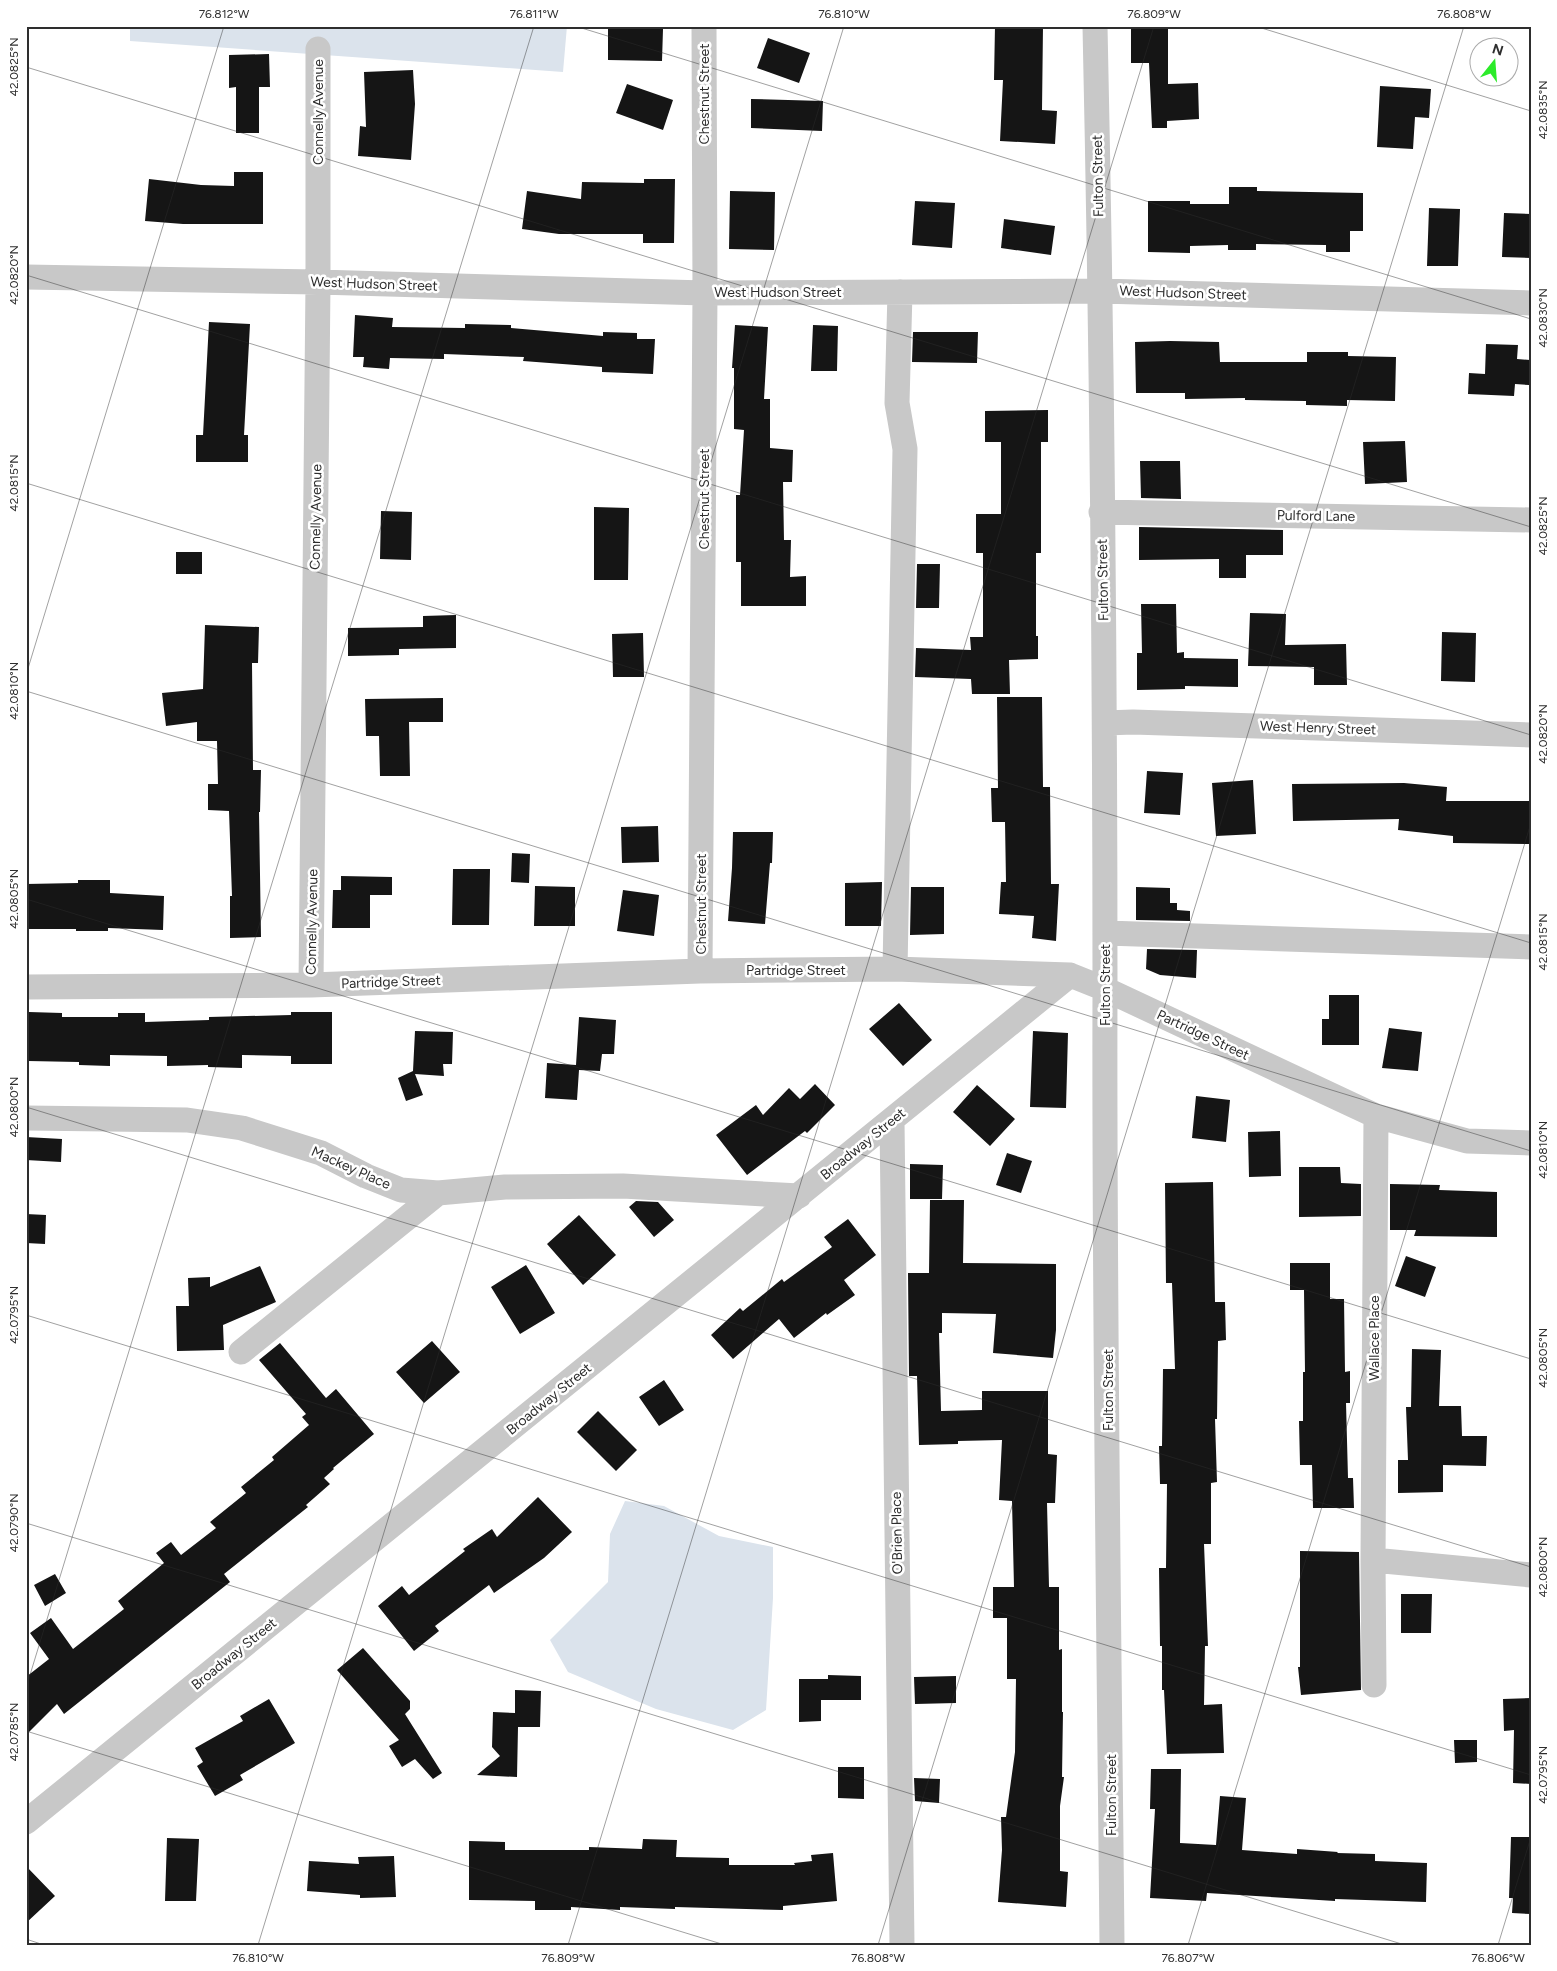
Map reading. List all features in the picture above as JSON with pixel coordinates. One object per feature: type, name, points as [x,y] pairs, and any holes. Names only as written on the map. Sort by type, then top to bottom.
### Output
[{"type":"street","name":"Chestnut Street","points":[[700,971],[705,292],[704,26]]},
{"type":"street","name":"Fulton Street","points":[[1095,26],[1105,723],[1105,989],[1112,1945]]},
{"type":"street","name":"Connelly Avenue","points":[[311,985],[318,282],[318,49]]},
{"type":"street","name":"West Hudson Street","points":[[26,276],[705,292],[1100,291],[1531,303]]},
{"type":"street","points":[[895,969],[906,449],[897,402],[900,292]]},
{"type":"street","name":"Pulford Lane","points":[[1101,512],[1531,520]]},
{"type":"street","name":"West Henry Street","points":[[1105,723],[1133,722],[1531,735]]},
{"type":"street","points":[[1106,933],[1531,947]]},
{"type":"street","name":"Partridge Street","points":[[26,986],[311,985],[700,971],[895,969],[1070,975],[1105,989],[1376,1116],[1467,1141],[1531,1143]]},
{"type":"street","name":"Broadway Street","points":[[26,1822],[1070,975]]},
{"type":"street","name":"Wallace Place","points":[[1374,1684],[1372,1560],[1376,1116]]},
{"type":"street","name":"Mackey Place","points":[[26,1118],[187,1120],[242,1128],[322,1153],[366,1176],[401,1190],[438,1193],[505,1187],[623,1186],[799,1196]]},
{"type":"street","name":"O'Brien Place","points":[[892,1121],[902,1945]]},
{"type":"street","points":[[241,1352],[438,1193]]},
{"type":"street","points":[[1372,1560],[1531,1575]]},
{"type":"shaded area","points":[[130,26],[567,26],[563,72],[130,41]]},
{"type":"shaded area","points":[[625,1501],[664,1506],[719,1536],[773,1547],[773,1598],[766,1710],[733,1730],[656,1709],[568,1672],[550,1640],[608,1582],[610,1534]]},
{"type":"building","points":[[995,26],[1043,26],[1042,110],[1057,111],[1055,144],[1000,141],[1003,80],[994,80]]},
{"type":"building","points":[[1131,26],[1168,26],[1168,84],[1198,83],[1199,119],[1167,121],[1167,128],[1152,128],[1149,63],[1131,63]]},
{"type":"building","points":[[608,29],[663,29],[662,61],[608,60]]},
{"type":"building","points":[[768,38],[810,53],[799,83],[757,68]]},
{"type":"building","points":[[269,54],[270,87],[259,87],[259,133],[236,133],[236,87],[229,88],[229,55]]},
{"type":"building","points":[[413,70],[415,104],[411,160],[358,156],[360,126],[366,127],[364,72]]},
{"type":"building","points":[[627,84],[673,100],[663,130],[616,113]]},
{"type":"building","points":[[1380,86],[1431,89],[1429,118],[1415,117],[1413,149],[1377,147]]},
{"type":"building","points":[[751,99],[823,101],[822,131],[751,128]]},
{"type":"building","points":[[234,172],[263,172],[263,224],[183,224],[145,221],[149,179],[201,185],[234,186]]},
{"type":"building","points":[[644,179],[675,179],[674,243],[643,243],[643,234],[559,234],[522,229],[527,191],[581,199],[582,182],[644,183]]},
{"type":"building","points":[[1229,187],[1257,187],[1257,191],[1363,193],[1363,231],[1350,231],[1350,252],[1326,252],[1326,245],[1256,244],[1256,250],[1228,250],[1228,245],[1190,246],[1190,253],[1148,252],[1148,201],[1190,201],[1190,204],[1229,204]]},
{"type":"building","points":[[730,191],[775,192],[774,250],[729,249]]},
{"type":"building","points":[[915,201],[955,203],[952,248],[912,245]]},
{"type":"building","points":[[1429,208],[1460,209],[1458,266],[1427,266]]},
{"type":"building","points":[[1504,213],[1531,214],[1531,258],[1502,257]]},
{"type":"building","points":[[1004,219],[1055,226],[1051,255],[1001,248]]},
{"type":"building","points":[[355,315],[393,318],[392,327],[465,328],[465,324],[511,325],[511,328],[603,336],[603,332],[637,333],[637,339],[655,339],[653,374],[602,372],[602,367],[523,361],[524,357],[444,354],[444,359],[390,358],[389,369],[363,367],[364,357],[353,357]]},
{"type":"building","points":[[209,322],[250,324],[244,435],[248,435],[248,462],[196,462],[196,435],[203,435]]},
{"type":"building","points":[[735,325],[768,327],[764,399],[770,399],[770,448],[793,450],[792,482],[783,482],[784,540],[791,540],[790,577],[806,576],[806,606],[741,606],[741,562],[736,562],[736,495],[740,495],[744,430],[734,429],[734,368],[732,368]]},
{"type":"building","points":[[813,325],[838,326],[837,371],[811,371]]},
{"type":"building","points":[[913,332],[978,332],[977,363],[912,362]]},
{"type":"building","points":[[1135,342],[1219,342],[1220,362],[1307,362],[1307,352],[1348,352],[1348,356],[1396,357],[1395,401],[1347,400],[1347,406],[1306,405],[1306,401],[1245,400],[1245,398],[1185,399],[1185,393],[1136,393]]},
{"type":"building","points":[[1486,344],[1518,345],[1517,359],[1530,360],[1529,385],[1515,384],[1514,396],[1468,394],[1469,373],[1485,374]]},
{"type":"building","points":[[1048,410],[1048,442],[1041,442],[1041,553],[1036,553],[1036,636],[1038,636],[1038,659],[1009,660],[1010,694],[972,694],[971,679],[915,677],[916,648],[971,650],[970,637],[983,637],[983,553],[976,553],[976,514],[1001,514],[1001,442],[985,442],[985,411]]},
{"type":"building","points":[[1405,441],[1407,482],[1365,484],[1363,442]]},
{"type":"building","points":[[1140,461],[1180,461],[1181,499],[1141,498]]},
{"type":"building","points":[[594,507],[629,508],[628,580],[594,580]]},
{"type":"building","points":[[381,511],[412,512],[411,560],[380,559]]},
{"type":"building","points":[[1139,527],[1283,530],[1283,555],[1246,555],[1246,578],[1219,578],[1219,559],[1139,560]]},
{"type":"building","points":[[176,552],[202,552],[202,574],[176,574]]},
{"type":"building","points":[[917,564],[940,564],[939,608],[916,608]]},
{"type":"building","points":[[1141,604],[1176,604],[1177,653],[1184,652],[1184,658],[1238,659],[1238,687],[1185,686],[1185,689],[1137,690],[1137,653],[1142,653]]},
{"type":"building","points":[[1250,613],[1286,614],[1285,645],[1346,644],[1347,685],[1314,685],[1314,667],[1248,666]]},
{"type":"building","points":[[456,615],[456,648],[399,649],[399,655],[348,656],[348,628],[423,627],[423,616]]},
{"type":"building","points":[[205,625],[259,627],[258,663],[252,663],[253,770],[261,770],[259,812],[261,937],[230,938],[230,896],[232,896],[229,811],[208,810],[208,784],[218,784],[217,741],[197,741],[197,722],[166,726],[162,693],[203,689]]},
{"type":"building","points":[[1442,632],[1476,633],[1475,682],[1441,681]]},
{"type":"building","points":[[643,633],[644,677],[613,677],[612,634]]},
{"type":"building","points":[[997,697],[1042,697],[1043,787],[1050,787],[1051,884],[1059,884],[1056,941],[1032,938],[1034,916],[999,914],[1001,882],[1006,882],[1005,822],[992,822],[991,788],[998,788]]},
{"type":"building","points":[[443,698],[443,722],[409,722],[410,776],[380,776],[379,736],[366,736],[365,699]]},
{"type":"building","points":[[1147,771],[1183,773],[1180,815],[1144,813]]},
{"type":"building","points":[[1253,780],[1256,834],[1216,836],[1212,783]]},
{"type":"building","points":[[1404,783],[1447,787],[1446,801],[1531,801],[1531,844],[1453,843],[1453,836],[1398,830],[1399,819],[1293,821],[1292,784]]},
{"type":"building","points":[[658,826],[659,862],[622,863],[621,827]]},
{"type":"building","points":[[733,832],[773,832],[772,863],[770,863],[765,924],[728,921]]},
{"type":"building","points":[[512,853],[530,854],[529,883],[511,882]]},
{"type":"building","points":[[453,869],[490,869],[489,925],[452,925]]},
{"type":"building","points":[[341,876],[392,877],[392,895],[370,895],[370,928],[332,928],[333,890],[341,890]]},
{"type":"building","points":[[78,880],[110,880],[110,893],[164,896],[163,930],[108,928],[108,931],[76,931],[76,929],[26,929],[26,884],[78,883]]},
{"type":"building","points":[[882,882],[881,926],[845,926],[845,883]]},
{"type":"building","points":[[535,886],[575,887],[575,926],[534,926]]},
{"type":"building","points":[[911,887],[944,887],[944,934],[910,935]]},
{"type":"building","points":[[1136,887],[1170,888],[1170,903],[1177,903],[1177,910],[1190,911],[1190,921],[1136,920]]},
{"type":"building","points":[[623,890],[659,895],[654,936],[617,931]]},
{"type":"building","points":[[1147,949],[1197,950],[1196,978],[1160,975],[1146,969]]},
{"type":"building","points":[[1329,995],[1359,995],[1359,1045],[1322,1045],[1322,1019],[1329,1019]]},
{"type":"building","points":[[899,1003],[932,1040],[903,1066],[869,1029]]},
{"type":"building","points":[[29,1012],[62,1013],[62,1017],[118,1017],[118,1013],[145,1013],[145,1022],[209,1020],[209,1017],[291,1015],[291,1012],[332,1012],[332,1064],[291,1064],[291,1056],[242,1055],[242,1068],[208,1067],[208,1065],[167,1066],[167,1056],[110,1055],[110,1066],[79,1065],[79,1062],[28,1061]]},
{"type":"building","points":[[579,1017],[616,1020],[614,1054],[602,1054],[600,1071],[579,1070],[577,1100],[545,1098],[547,1063],[576,1065]]},
{"type":"building","points":[[1389,1028],[1422,1032],[1418,1071],[1382,1068]]},
{"type":"building","points":[[415,1031],[453,1032],[452,1064],[443,1064],[444,1076],[415,1074],[423,1095],[406,1101],[398,1078],[413,1071]]},
{"type":"building","points":[[1033,1031],[1068,1033],[1066,1108],[1030,1107]]},
{"type":"building","points":[[815,1084],[835,1105],[807,1133],[805,1131],[747,1175],[716,1135],[756,1105],[763,1115],[789,1088],[800,1099]]},
{"type":"building","points":[[977,1085],[1015,1119],[990,1146],[953,1112]]},
{"type":"building","points":[[1196,1096],[1230,1100],[1226,1142],[1192,1138]]},
{"type":"building","points":[[1280,1131],[1281,1176],[1249,1177],[1248,1132]]},
{"type":"building","points":[[26,1137],[62,1139],[61,1162],[26,1160]]},
{"type":"building","points":[[1007,1153],[1032,1161],[1021,1193],[996,1185]]},
{"type":"building","points":[[910,1164],[943,1165],[942,1199],[910,1199]]},
{"type":"building","points":[[1299,1167],[1340,1167],[1341,1183],[1361,1184],[1361,1216],[1299,1217]]},
{"type":"building","points":[[1213,1182],[1215,1302],[1225,1302],[1226,1340],[1218,1341],[1217,1419],[1215,1419],[1217,1482],[1211,1483],[1211,1544],[1204,1544],[1208,1646],[1205,1646],[1204,1705],[1222,1704],[1224,1753],[1167,1754],[1164,1690],[1162,1690],[1162,1646],[1160,1646],[1159,1568],[1166,1568],[1167,1484],[1160,1484],[1159,1446],[1162,1446],[1163,1369],[1175,1369],[1172,1283],[1166,1283],[1165,1183]]},
{"type":"building","points":[[1390,1184],[1440,1185],[1439,1190],[1497,1192],[1497,1237],[1414,1236],[1416,1230],[1390,1230]]},
{"type":"building","points":[[930,1200],[964,1200],[963,1263],[1056,1264],[1056,1330],[1053,1358],[993,1353],[996,1314],[942,1313],[942,1333],[939,1333],[941,1411],[982,1410],[982,1391],[1048,1391],[1048,1454],[1057,1455],[1055,1503],[1047,1503],[1049,1587],[1059,1587],[1059,1650],[1062,1649],[1062,1777],[1064,1777],[1060,1806],[1060,1871],[1068,1872],[1066,1907],[998,1902],[1002,1850],[1001,1817],[1006,1817],[1015,1752],[1016,1679],[1007,1679],[1007,1618],[993,1618],[993,1587],[1014,1587],[1012,1501],[999,1500],[1002,1440],[958,1441],[958,1444],[919,1445],[917,1376],[909,1376],[908,1273],[929,1273]]},
{"type":"building","points":[[636,1201],[658,1202],[674,1220],[654,1237],[629,1207]]},
{"type":"building","points":[[26,1214],[46,1215],[45,1244],[26,1243]]},
{"type":"building","points":[[579,1215],[616,1255],[583,1285],[547,1244]]},
{"type":"building","points":[[848,1219],[876,1255],[844,1280],[855,1295],[827,1315],[826,1313],[794,1338],[779,1319],[733,1359],[711,1335],[740,1308],[743,1311],[782,1279],[784,1282],[832,1247],[824,1237]]},
{"type":"building","points":[[1406,1256],[1436,1267],[1425,1297],[1395,1286]]},
{"type":"building","points":[[1290,1263],[1330,1263],[1330,1299],[1344,1299],[1345,1372],[1350,1371],[1350,1403],[1346,1403],[1348,1478],[1353,1478],[1354,1508],[1313,1508],[1312,1465],[1300,1465],[1299,1421],[1303,1421],[1303,1372],[1305,1372],[1304,1290],[1290,1290]]},
{"type":"building","points":[[526,1265],[555,1313],[520,1334],[491,1287]]},
{"type":"building","points":[[260,1266],[276,1302],[223,1325],[224,1350],[177,1351],[176,1306],[189,1306],[188,1278],[210,1277],[210,1287]]},
{"type":"building","points":[[432,1341],[460,1372],[424,1403],[396,1372]]},
{"type":"building","points":[[280,1343],[326,1398],[336,1389],[374,1434],[333,1468],[324,1478],[330,1484],[306,1505],[308,1507],[224,1574],[230,1582],[64,1714],[57,1704],[26,1735],[26,1677],[49,1659],[30,1633],[51,1618],[73,1649],[124,1609],[118,1601],[164,1563],[156,1553],[171,1542],[181,1555],[216,1528],[210,1522],[246,1493],[241,1487],[274,1460],[272,1457],[309,1425],[302,1417],[306,1414],[259,1360]]},
{"type":"building","points":[[1412,1349],[1441,1350],[1439,1406],[1461,1406],[1462,1436],[1487,1436],[1486,1466],[1443,1465],[1443,1492],[1398,1493],[1398,1460],[1408,1460],[1406,1407],[1411,1407]]},
{"type":"building","points":[[664,1380],[684,1410],[659,1426],[639,1397]]},
{"type":"building","points":[[598,1411],[637,1450],[616,1471],[577,1432]]},
{"type":"building","points":[[538,1497],[572,1532],[544,1558],[494,1593],[489,1585],[435,1626],[439,1631],[414,1651],[378,1606],[402,1586],[409,1595],[465,1551],[463,1549],[492,1529],[497,1537]]},
{"type":"building","points":[[1300,1551],[1359,1552],[1361,1690],[1301,1695],[1298,1667],[1300,1667]]},
{"type":"building","points":[[55,1574],[66,1593],[45,1606],[34,1585]]},
{"type":"building","points":[[1401,1594],[1432,1594],[1431,1633],[1401,1633]]},
{"type":"building","points":[[363,1648],[410,1701],[410,1709],[405,1714],[442,1773],[433,1779],[415,1759],[402,1767],[389,1746],[399,1740],[337,1670]]},
{"type":"building","points":[[828,1675],[861,1676],[861,1700],[821,1700],[821,1721],[799,1722],[799,1679],[828,1679]]},
{"type":"building","points":[[956,1676],[956,1703],[915,1704],[914,1677]]},
{"type":"building","points":[[515,1690],[541,1691],[540,1727],[518,1727],[517,1777],[477,1775],[500,1756],[492,1747],[493,1712],[515,1713]]},
{"type":"building","points":[[1531,1698],[1531,1784],[1513,1783],[1514,1730],[1504,1731],[1503,1699]]},
{"type":"building","points":[[269,1699],[295,1743],[240,1775],[243,1780],[215,1796],[197,1766],[203,1762],[195,1748],[243,1721],[240,1716]]},
{"type":"building","points":[[1454,1740],[1477,1740],[1477,1762],[1455,1763]]},
{"type":"building","points":[[838,1767],[864,1767],[864,1799],[838,1798]]},
{"type":"building","points":[[1151,1769],[1181,1769],[1180,1843],[1216,1845],[1220,1796],[1246,1798],[1242,1850],[1297,1854],[1297,1849],[1375,1854],[1375,1861],[1427,1863],[1426,1902],[1335,1899],[1335,1901],[1207,1893],[1206,1901],[1150,1898],[1155,1809],[1150,1809]]},
{"type":"building","points":[[914,1778],[940,1779],[939,1803],[915,1801]]},
{"type":"building","points":[[1511,1837],[1531,1837],[1531,1914],[1512,1913],[1513,1898],[1509,1898]]},
{"type":"building","points":[[167,1838],[199,1839],[196,1901],[165,1901]]},
{"type":"building","points":[[643,1839],[677,1840],[676,1857],[729,1858],[729,1865],[795,1865],[794,1863],[812,1861],[811,1855],[833,1853],[837,1901],[783,1906],[783,1910],[620,1907],[620,1910],[571,1907],[571,1910],[535,1910],[535,1901],[469,1900],[469,1841],[505,1842],[505,1850],[589,1850],[589,1847],[642,1849]]},
{"type":"building","points":[[394,1856],[396,1897],[360,1898],[360,1895],[307,1891],[309,1861],[359,1864],[358,1857]]},
{"type":"building","points":[[26,1866],[55,1896],[26,1923]]}]
